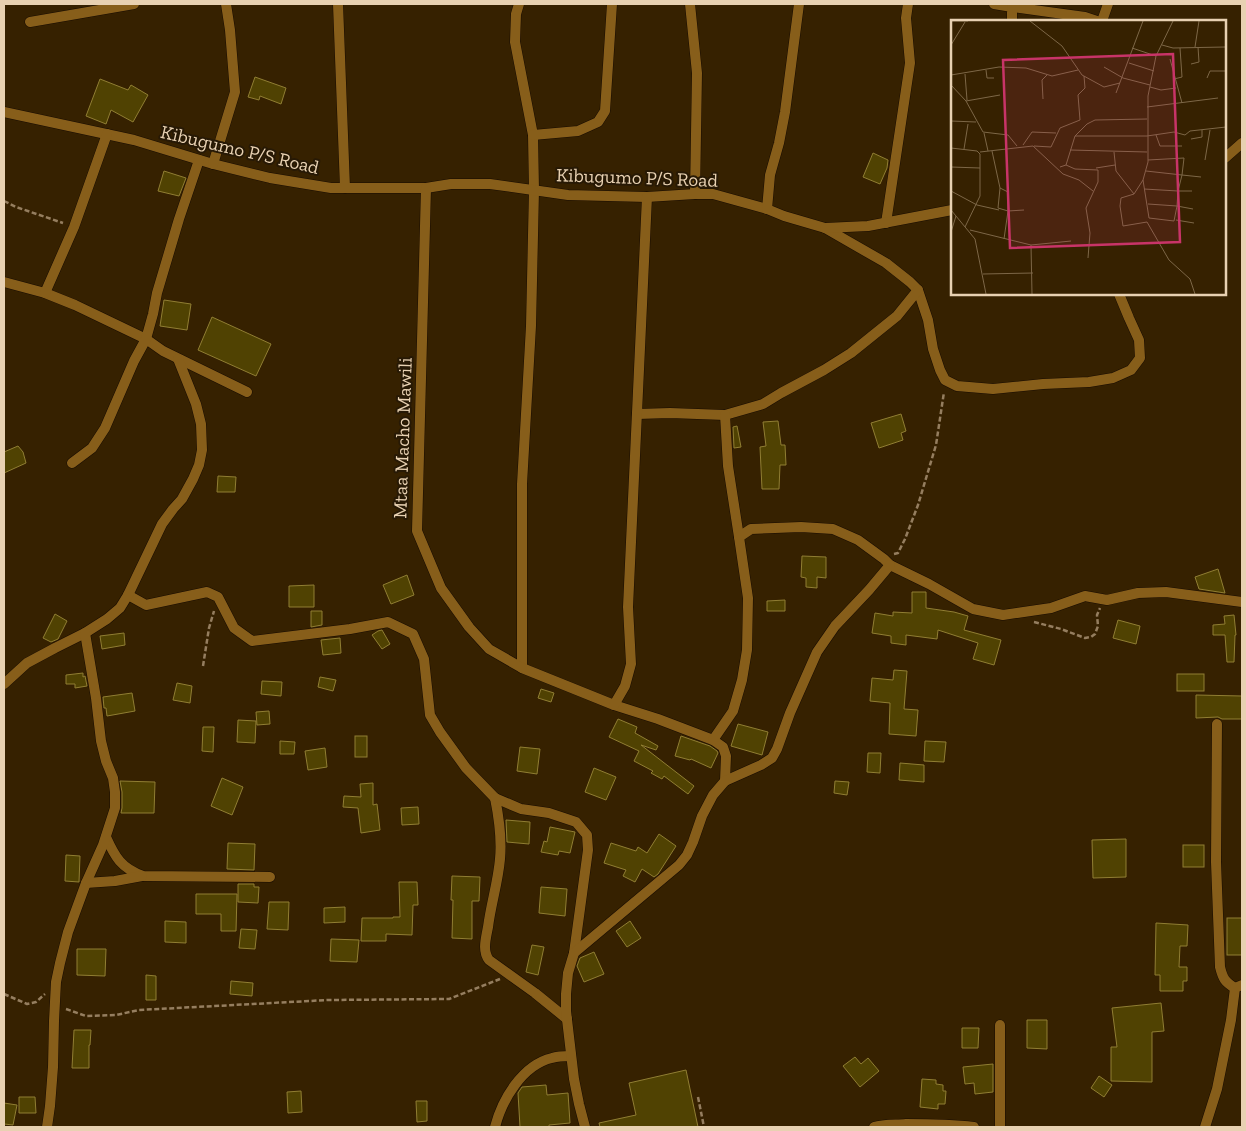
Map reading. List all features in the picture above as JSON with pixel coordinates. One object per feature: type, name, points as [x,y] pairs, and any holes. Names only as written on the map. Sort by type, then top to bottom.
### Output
[{"type":"street","points":[[30,22],[134,4]]},
{"type":"street","points":[[213,164],[235,92],[226,4]]},
{"type":"street","points":[[338,4],[345,188]]},
{"type":"street","points":[[519,4],[516,14],[515,42],[533,135],[534,190],[532,308],[522,484],[522,668]]},
{"type":"street","points":[[533,135],[578,131],[598,122],[605,111],[612,4]]},
{"type":"street","points":[[690,4],[697,73],[694,194]]},
{"type":"street","points":[[767,209],[770,175],[779,142],[799,4]]},
{"type":"street","points":[[886,223],[910,63],[906,18],[908,4]]},
{"type":"street","points":[[994,4],[1085,17],[1094,20]]},
{"type":"street","points":[[1102,20],[1108,4]]},
{"type":"street","points":[[1012,20],[1013,6]]},
{"type":"street","name":"Kibugumo P/S Road","points":[[5,116],[134,140],[213,164],[270,178],[331,188],[426,188],[451,184],[490,184],[568,195],[646,197],[712,194],[825,228],[886,263],[918,290]]},
{"type":"street","points":[[45,293],[74,227],[106,134]]},
{"type":"street","points":[[1226,157],[1242,143]]},
{"type":"street","points":[[72,463],[92,448],[105,428],[134,361],[146,339],[157,293],[199,160]]},
{"type":"street","name":"Mtaa Macho Mawili","points":[[426,188],[416,531],[441,588],[469,627],[489,649],[522,668],[614,705],[713,740]]},
{"type":"street","points":[[614,705],[625,686],[631,664],[628,607],[646,197]]},
{"type":"street","points":[[825,228],[868,226],[951,210]]},
{"type":"street","points":[[4,282],[45,293],[146,339],[178,359],[246,392]]},
{"type":"street","points":[[637,414],[725,415],[763,404],[851,353],[897,316],[918,290]]},
{"type":"street","points":[[918,290],[928,320],[933,349],[945,380],[957,386],[993,389],[1089,382],[1114,378],[1131,370],[1140,358],[1140,340],[1128,318],[1119,295]]},
{"type":"street","points":[[4,684],[27,663],[85,633],[120,608],[162,524],[182,500],[193,480],[202,450],[201,424],[196,404],[178,359]]},
{"type":"street","points":[[725,415],[728,466],[748,598],[746,650],[742,680],[733,711],[713,740],[723,748],[726,756],[725,781]]},
{"type":"street","points":[[739,537],[751,529],[801,527],[833,529],[858,540],[887,562],[973,609],[1003,615],[1051,608],[1085,596],[1106,600],[1138,593],[1166,592],[1242,602]]},
{"type":"street","points":[[574,953],[679,865],[687,855],[702,816],[713,795],[725,781],[772,758],[817,652],[835,626],[869,590],[887,562]]},
{"type":"street","points":[[128,595],[146,605],[207,592],[218,597],[234,628],[252,640],[350,629],[388,622],[412,634],[424,660],[430,715],[466,768],[495,798],[521,809],[549,813],[576,822],[587,835],[588,850],[574,953],[568,973],[567,1019],[575,1087],[585,1127]]},
{"type":"street","points":[[47,1127],[53,1067],[56,985],[68,932],[106,837],[114,808],[116,792],[102,741],[85,633]]},
{"type":"street","points":[[1205,1127],[1217,1089],[1230,1020],[1239,986],[1226,983],[1220,967],[1216,862],[1217,724]]},
{"type":"street","points":[[495,798],[500,819],[500,858],[485,955],[567,1019]]},
{"type":"street","points":[[106,837],[115,857],[133,872],[143,876]]},
{"type":"street","points":[[86,883],[115,881],[143,876],[270,877]]},
{"type":"street","points":[[1000,1025],[1000,1127]]},
{"type":"street","points":[[495,1127],[498,1114],[506,1097],[516,1082],[527,1071],[551,1058],[571,1056]]},
{"type":"street","points":[[874,1127],[898,1124],[948,1124],[974,1127]]},
{"type":"path","points":[[4,201],[74,227]]},
{"type":"path","points":[[887,562],[898,552],[905,540],[918,505],[936,445],[945,380]]},
{"type":"path","points":[[203,666],[208,628],[218,597]]},
{"type":"path","points":[[1034,622],[1062,629],[1085,638],[1091,637],[1096,634],[1098,626],[1097,615],[1100,607],[1106,600]]},
{"type":"path","points":[[55,1006],[86,1016],[116,1015],[139,1010],[328,1000],[449,999],[511,975]]},
{"type":"path","points":[[4,994],[27,1004],[36,1002],[56,985]]},
{"type":"path","points":[[698,1096],[704,1127]]},
{"type":"building","points":[[255,77],[286,88],[281,104],[260,96],[259,100],[248,97]]},
{"type":"building","points":[[100,79],[128,90],[131,85],[148,95],[133,122],[111,110],[106,124],[86,116]]},
{"type":"building","points":[[873,153],[888,160],[887,168],[880,184],[863,177]]},
{"type":"building","points":[[164,171],[186,178],[179,196],[158,191]]},
{"type":"building","points":[[164,300],[191,304],[187,330],[160,326]]},
{"type":"building","points":[[212,317],[271,344],[256,376],[198,350]]},
{"type":"building","points":[[901,414],[906,431],[901,433],[903,440],[879,448],[871,423]]},
{"type":"building","points":[[778,421],[781,445],[785,445],[786,465],[780,465],[779,489],[762,489],[760,447],[766,446],[763,422]]},
{"type":"building","points":[[737,426],[741,447],[734,448],[733,427]]},
{"type":"building","points":[[18,446],[23,452],[26,463],[4,473],[4,452]]},
{"type":"building","points":[[218,476],[236,477],[235,492],[217,492]]},
{"type":"building","points":[[802,556],[826,557],[826,578],[817,577],[817,588],[806,587],[806,578],[801,577]]},
{"type":"building","points":[[1218,569],[1225,593],[1199,589],[1195,577]]},
{"type":"building","points":[[407,575],[414,595],[391,604],[383,585]]},
{"type":"building","points":[[314,585],[314,607],[289,607],[289,586]]},
{"type":"building","points":[[912,592],[926,592],[926,608],[968,616],[964,630],[1001,640],[994,665],[973,659],[978,643],[938,630],[937,639],[906,635],[906,645],[891,643],[891,636],[872,633],[875,613],[893,616],[893,612],[912,613]]},
{"type":"building","points":[[785,600],[785,611],[767,611],[767,601]]},
{"type":"building","points":[[311,611],[322,611],[322,625],[311,627]]},
{"type":"building","points":[[55,614],[67,621],[58,639],[51,642],[43,638]]},
{"type":"building","points":[[1234,615],[1236,635],[1234,662],[1227,662],[1225,635],[1213,635],[1213,625],[1225,624],[1224,616]]},
{"type":"building","points":[[1118,620],[1140,626],[1136,644],[1113,638]]},
{"type":"building","points":[[382,630],[390,644],[382,649],[372,635]]},
{"type":"building","points":[[124,633],[125,645],[102,649],[100,636]]},
{"type":"building","points":[[340,638],[341,653],[323,655],[321,640]]},
{"type":"building","points":[[894,670],[907,671],[904,709],[918,710],[916,736],[889,734],[890,703],[870,701],[872,678],[893,680]]},
{"type":"building","points":[[83,673],[87,686],[75,688],[75,684],[66,684],[66,675]]},
{"type":"building","points":[[1177,674],[1204,674],[1204,691],[1177,691]]},
{"type":"building","points":[[320,677],[336,680],[333,691],[318,687]]},
{"type":"building","points":[[262,681],[282,682],[281,696],[261,694]]},
{"type":"building","points":[[177,683],[192,686],[190,703],[173,700]]},
{"type":"building","points":[[541,689],[554,693],[551,702],[538,698]]},
{"type":"building","points":[[132,693],[135,711],[107,716],[103,697]]},
{"type":"building","points":[[1196,695],[1242,696],[1242,719],[1196,718]]},
{"type":"building","points":[[269,711],[270,724],[257,725],[256,712]]},
{"type":"building","points":[[618,719],[637,727],[635,733],[658,746],[656,750],[641,745],[694,786],[688,794],[664,776],[662,779],[651,773],[653,771],[634,761],[639,751],[609,737]]},
{"type":"building","points":[[238,720],[256,721],[255,743],[237,742]]},
{"type":"building","points":[[738,724],[768,732],[762,755],[731,746]]},
{"type":"building","points":[[203,727],[214,727],[213,752],[202,751]]},
{"type":"building","points":[[355,736],[367,736],[367,757],[355,757]]},
{"type":"building","points":[[681,736],[710,746],[717,751],[718,753],[711,768],[691,759],[675,756]]},
{"type":"building","points":[[280,741],[295,742],[294,754],[280,754]]},
{"type":"building","points":[[925,741],[946,742],[944,762],[924,761]]},
{"type":"building","points":[[520,747],[540,749],[537,774],[517,771]]},
{"type":"building","points":[[325,748],[327,767],[308,770],[305,751]]},
{"type":"building","points":[[868,753],[881,753],[880,773],[867,772]]},
{"type":"building","points":[[900,763],[924,765],[924,782],[899,780]]},
{"type":"building","points":[[594,768],[616,777],[606,800],[585,792]]},
{"type":"building","points":[[222,778],[243,787],[232,815],[211,806]]},
{"type":"building","points":[[120,781],[155,782],[154,813],[121,813],[122,792]]},
{"type":"building","points":[[835,781],[849,782],[847,795],[834,793]]},
{"type":"building","points":[[373,783],[373,805],[377,804],[380,830],[361,833],[358,808],[343,807],[344,796],[361,797],[360,784]]},
{"type":"building","points":[[418,807],[419,824],[402,825],[401,808]]},
{"type":"building","points":[[506,820],[530,822],[529,844],[507,842]]},
{"type":"building","points":[[550,827],[575,832],[570,853],[559,851],[558,855],[541,852],[544,841],[547,842]]},
{"type":"building","points":[[659,834],[676,846],[658,874],[654,877],[642,869],[635,882],[623,876],[626,870],[604,863],[611,843],[636,851],[638,847],[647,853]]},
{"type":"building","points":[[1126,839],[1126,877],[1093,878],[1092,840]]},
{"type":"building","points":[[228,843],[255,844],[254,870],[227,869]]},
{"type":"building","points":[[1183,845],[1204,845],[1204,867],[1183,867]]},
{"type":"building","points":[[66,855],[80,856],[79,882],[65,881]]},
{"type":"building","points":[[452,876],[480,877],[479,901],[472,901],[472,939],[452,938]]},
{"type":"building","points":[[399,882],[417,882],[418,905],[413,905],[412,935],[386,934],[386,941],[361,941],[362,918],[400,917]]},
{"type":"building","points":[[238,884],[254,884],[254,887],[259,887],[258,903],[238,902]]},
{"type":"building","points":[[541,887],[567,889],[565,916],[539,913]]},
{"type":"building","points":[[196,894],[237,894],[236,931],[221,931],[221,914],[196,914]]},
{"type":"building","points":[[269,902],[289,902],[288,930],[267,929]]},
{"type":"building","points":[[345,907],[345,922],[324,923],[324,908]]},
{"type":"building","points":[[1227,918],[1242,918],[1242,955],[1227,955]]},
{"type":"building","points":[[165,921],[186,922],[186,943],[165,942]]},
{"type":"building","points":[[630,921],[641,938],[627,947],[616,931]]},
{"type":"building","points":[[1156,923],[1188,925],[1187,946],[1180,946],[1179,967],[1187,967],[1187,981],[1183,981],[1183,991],[1160,991],[1160,975],[1155,975]]},
{"type":"building","points":[[241,929],[257,930],[255,949],[239,948]]},
{"type":"building","points":[[331,939],[359,940],[357,962],[330,961]]},
{"type":"building","points":[[532,945],[544,947],[538,975],[526,972]]},
{"type":"building","points":[[77,949],[106,949],[105,976],[77,975]]},
{"type":"building","points":[[594,952],[604,974],[584,982],[577,966],[580,958]]},
{"type":"building","points":[[146,975],[156,976],[156,1000],[146,1000]]},
{"type":"building","points":[[231,981],[253,983],[252,996],[230,994]]},
{"type":"building","points":[[1161,1003],[1164,1031],[1152,1032],[1152,1082],[1111,1081],[1111,1047],[1117,1047],[1112,1008]]},
{"type":"building","points":[[1027,1020],[1047,1020],[1047,1049],[1027,1048]]},
{"type":"building","points":[[962,1028],[979,1028],[978,1048],[962,1048]]},
{"type":"building","points":[[74,1030],[91,1030],[89,1068],[72,1068]]},
{"type":"building","points":[[855,1057],[861,1064],[868,1058],[879,1071],[860,1087],[843,1066]]},
{"type":"building","points":[[993,1064],[993,1092],[975,1094],[974,1083],[965,1084],[963,1067]]},
{"type":"building","points":[[686,1070],[698,1127],[600,1127],[599,1123],[636,1115],[629,1083]]},
{"type":"building","points":[[1099,1076],[1112,1085],[1104,1097],[1091,1088]]},
{"type":"building","points":[[922,1079],[936,1080],[936,1084],[943,1085],[943,1091],[946,1091],[945,1104],[938,1104],[938,1109],[920,1107]]},
{"type":"building","points":[[546,1085],[547,1095],[568,1093],[570,1123],[549,1125],[549,1127],[520,1127],[518,1093],[522,1087]]},
{"type":"building","points":[[301,1091],[302,1112],[288,1113],[287,1092]]},
{"type":"building","points":[[19,1097],[35,1097],[36,1113],[19,1113]]},
{"type":"building","points":[[416,1101],[427,1101],[427,1121],[417,1122]]},
{"type":"building","points":[[4,1103],[17,1105],[13,1125],[4,1124]]}]
